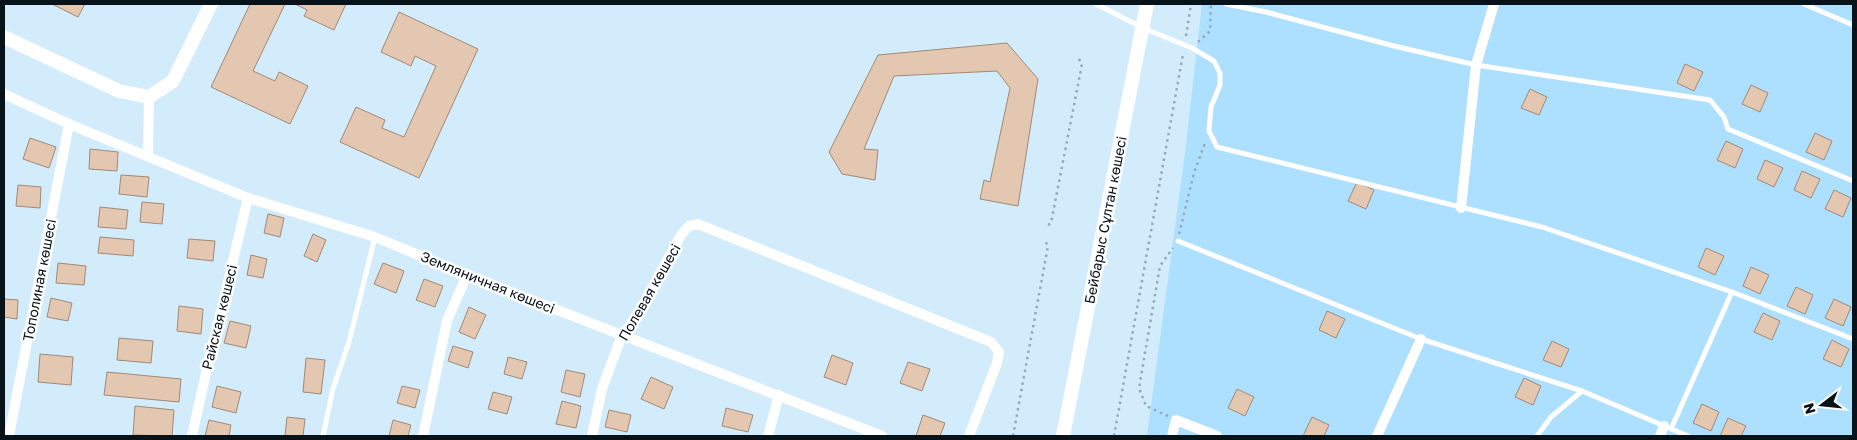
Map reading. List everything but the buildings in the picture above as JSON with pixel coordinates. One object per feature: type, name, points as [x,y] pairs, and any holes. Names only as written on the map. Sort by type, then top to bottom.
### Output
[{"type":"street","points":[[4,37],[119,91],[149,97],[173,81],[211,4]]},
{"type":"street","name":"Бейбарыс Сұлтан көшесі","points":[[1064,436],[1147,4]]},
{"type":"street","points":[[1461,208],[1476,65],[1494,4]]},
{"type":"street","name":"Земляничная көшесі","points":[[4,94],[68,124],[148,155],[248,198],[375,237],[467,275],[882,436]]},
{"type":"street","points":[[148,155],[149,97]]},
{"type":"street","name":"Тополиная көшесі","points":[[9,436],[68,124]]},
{"type":"street","name":"Райская көшесі","points":[[192,436],[248,198]]},
{"type":"street","name":"Полевая көшесі","points":[[592,436],[602,389],[622,335],[633,323],[682,235],[690,226],[698,224],[991,342],[998,352],[997,363],[969,436]]},
{"type":"street","points":[[423,436],[447,320],[467,275]]},
{"type":"street","points":[[1377,436],[1421,340]]},
{"type":"street","points":[[768,436],[779,395]]},
{"type":"street","points":[[1172,436],[1176,420],[1217,436]]},
{"type":"street","points":[[1660,436],[1668,428]]},
{"type":"lane","points":[[1096,4],[1143,28],[1192,48],[1214,61],[1220,73],[1220,85],[1211,107],[1209,131],[1217,147],[1542,227],[1732,292],[1853,340]]},
{"type":"lane","points":[[1226,4],[1266,12],[1394,46],[1476,65],[1710,100],[1724,117],[1728,129],[1853,182]]},
{"type":"lane","points":[[1804,4],[1853,26]]},
{"type":"lane","points":[[323,436],[333,390],[350,342],[375,237]]},
{"type":"lane","points":[[1178,241],[1421,340],[1582,391],[1688,436]]},
{"type":"lane","points":[[1668,428],[1732,292]]},
{"type":"lane","points":[[1537,436],[1551,417],[1582,391]]},
{"type":"path","points":[[1114,436],[1191,4]]},
{"type":"path","points":[[1192,48],[1210,31],[1211,4]]},
{"type":"path","points":[[1048,225],[1052,223],[1082,64],[1077,56]]},
{"type":"path","points":[[1176,420],[1146,406],[1138,388],[1160,266],[1178,241],[1194,173],[1209,131]]},
{"type":"path","points":[[1013,436],[1048,246],[1045,241]]},
{"type":"shaded area","points":[[1202,4],[1853,4],[1853,436],[1147,436],[1185,153]]}]
